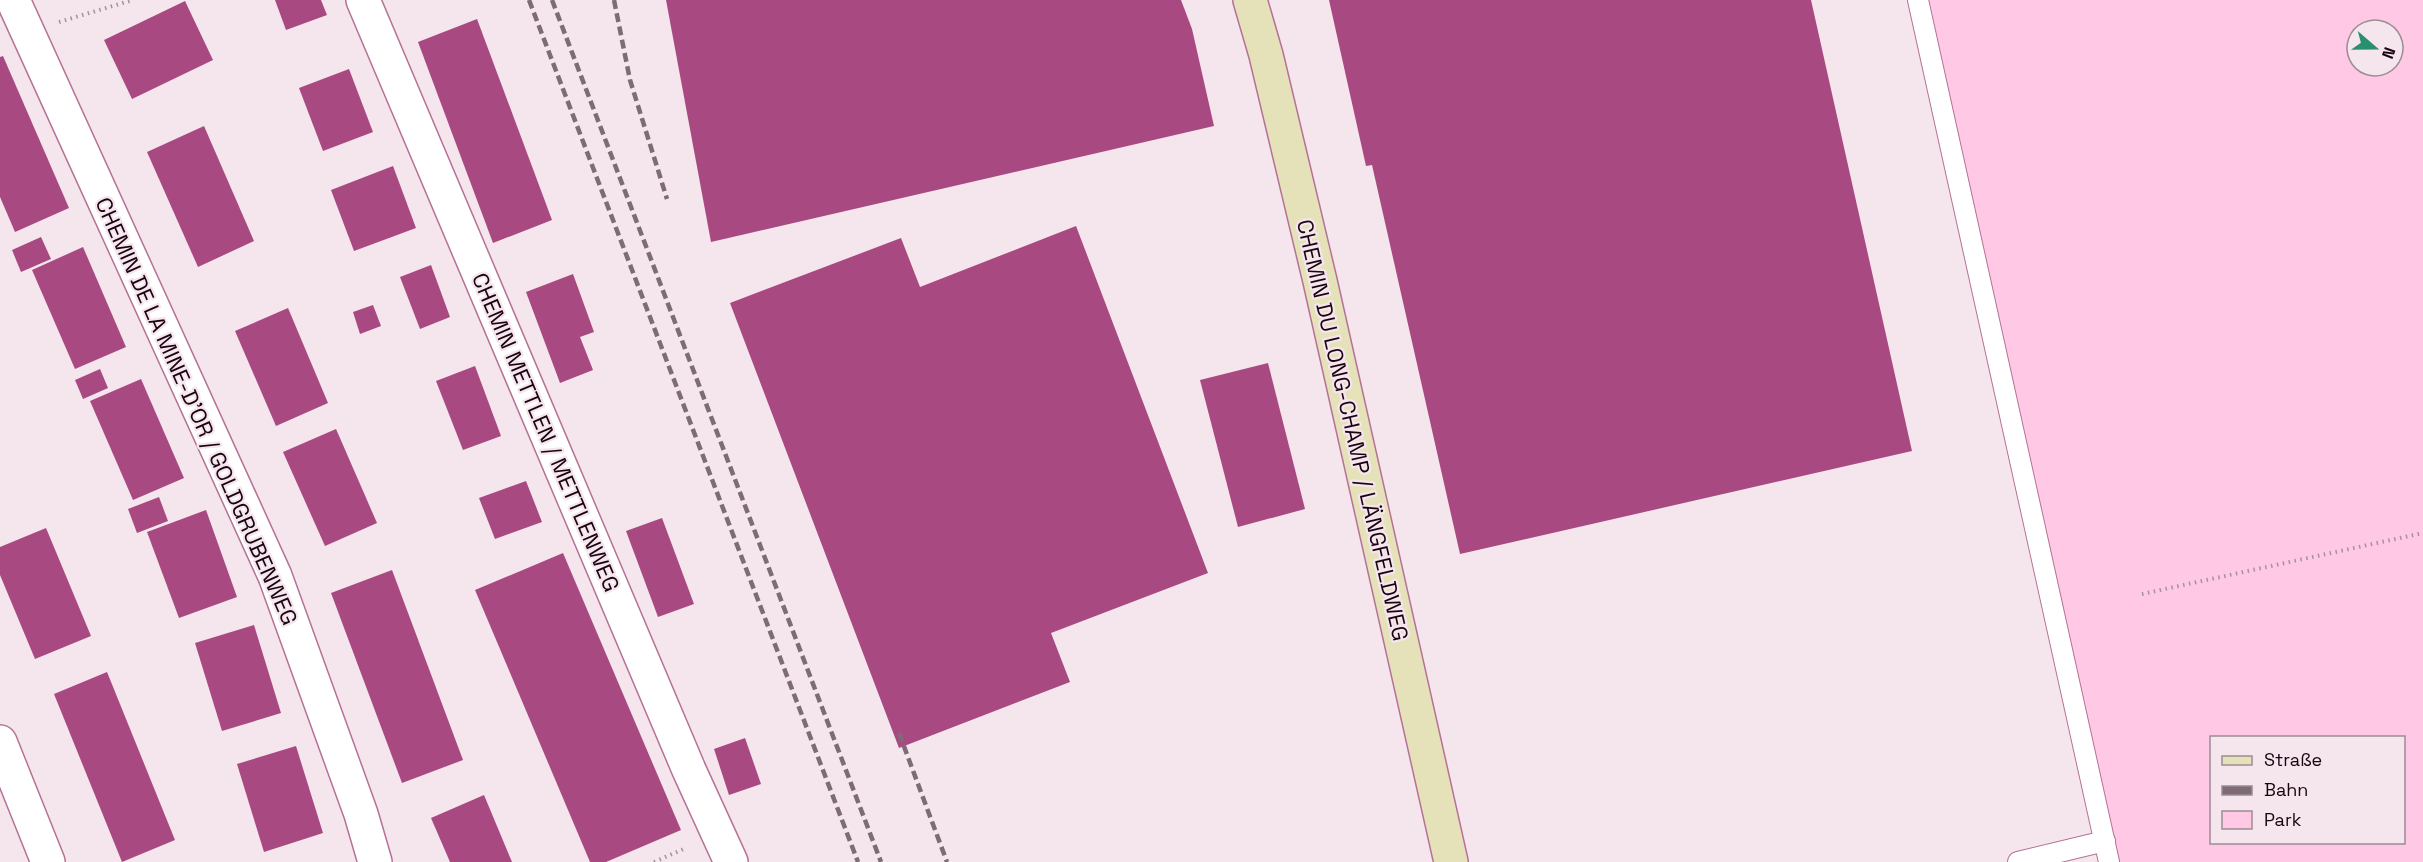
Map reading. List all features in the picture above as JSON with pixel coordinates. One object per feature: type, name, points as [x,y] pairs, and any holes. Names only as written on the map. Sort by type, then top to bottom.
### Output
[{"type":"main road","name":"CHEMIN DU LONG-CHAMP / LÄNGFELDWEG","points":[[1250,0],[1266,55],[1320,281],[1451,862]]},
{"type":"street","name":"CHEMIN DE LA MINE-D'OR / GOLDGRUBENWEG","points":[[13,0],[275,576],[361,814],[375,862]]},
{"type":"street","name":"CHEMIN METTLEN / METTLENWEG","points":[[363,0],[730,862]]},
{"type":"street","points":[[0,742],[48,862]]},
{"type":"lane","points":[[1918,0],[2109,862]]},
{"type":"lane","points":[[2018,862],[2043,859],[2105,841]]},
{"type":"path","points":[[27,32],[134,0]]},
{"type":"path","points":[[2142,594],[2423,533]]},
{"type":"path","points":[[654,862],[696,844]]},
{"type":"green space","points":[[1918,0],[2423,0],[2423,862],[2109,862]]},
{"type":"building","points":[[275,0],[321,0],[327,15],[286,30]]},
{"type":"building","points":[[666,0],[1181,0],[1192,29],[1214,126],[711,242]]},
{"type":"building","points":[[1329,0],[1811,0],[1912,451],[1460,554],[1372,165],[1366,166]]},
{"type":"building","points":[[185,1],[213,60],[132,99],[104,40]]},
{"type":"building","points":[[477,19],[552,220],[493,243],[418,42]]},
{"type":"building","points":[[3,56],[69,208],[15,232],[0,197],[0,57]]},
{"type":"building","points":[[349,69],[373,132],[323,151],[299,88]]},
{"type":"building","points":[[204,126],[254,241],[198,267],[147,152]]},
{"type":"building","points":[[393,166],[416,228],[354,251],[331,190]]},
{"type":"building","points":[[1076,226],[1208,573],[1051,633],[1070,682],[899,748],[730,303],[901,238],[920,287]]},
{"type":"building","points":[[41,237],[51,259],[21,272],[12,250]]},
{"type":"building","points":[[83,247],[126,347],[75,369],[32,270]]},
{"type":"building","points":[[431,265],[450,317],[420,329],[400,277]]},
{"type":"building","points":[[573,274],[594,332],[580,337],[593,370],[560,383],[526,292]]},
{"type":"building","points":[[373,305],[381,326],[360,334],[353,312]]},
{"type":"building","points":[[288,308],[328,403],[276,426],[235,331]]},
{"type":"building","points":[[1268,363],[1305,509],[1238,527],[1200,380]]},
{"type":"building","points":[[475,366],[501,436],[463,450],[436,381]]},
{"type":"building","points":[[100,369],[108,388],[83,399],[75,380]]},
{"type":"building","points":[[141,379],[184,478],[133,500],[90,401]]},
{"type":"building","points":[[336,429],[377,523],[325,546],[283,452]]},
{"type":"building","points":[[526,481],[542,522],[495,539],[479,498]]},
{"type":"building","points":[[159,497],[168,521],[137,533],[128,509]]},
{"type":"building","points":[[206,510],[237,597],[179,618],[147,532]]},
{"type":"building","points":[[662,518],[694,604],[658,617],[626,531]]},
{"type":"building","points":[[46,528],[91,636],[35,659],[0,575],[0,547]]},
{"type":"building","points":[[563,553],[681,830],[606,862],[590,862],[475,590]]},
{"type":"building","points":[[392,570],[463,760],[402,783],[331,593]]},
{"type":"building","points":[[254,625],[281,713],[222,731],[195,643]]},
{"type":"building","points":[[107,672],[175,840],[122,862],[54,694]]},
{"type":"building","points":[[745,738],[761,784],[729,795],[714,749]]},
{"type":"building","points":[[296,746],[323,833],[264,852],[237,764]]},
{"type":"building","points":[[484,795],[512,862],[450,862],[431,818]]},
{"type":"railway","points":[[529,0],[858,862]]},
{"type":"railway","points":[[552,0],[881,862]]},
{"type":"railway","points":[[614,0],[630,80],[667,199]]},
{"type":"railway","points":[[899,733],[947,862]]}]
